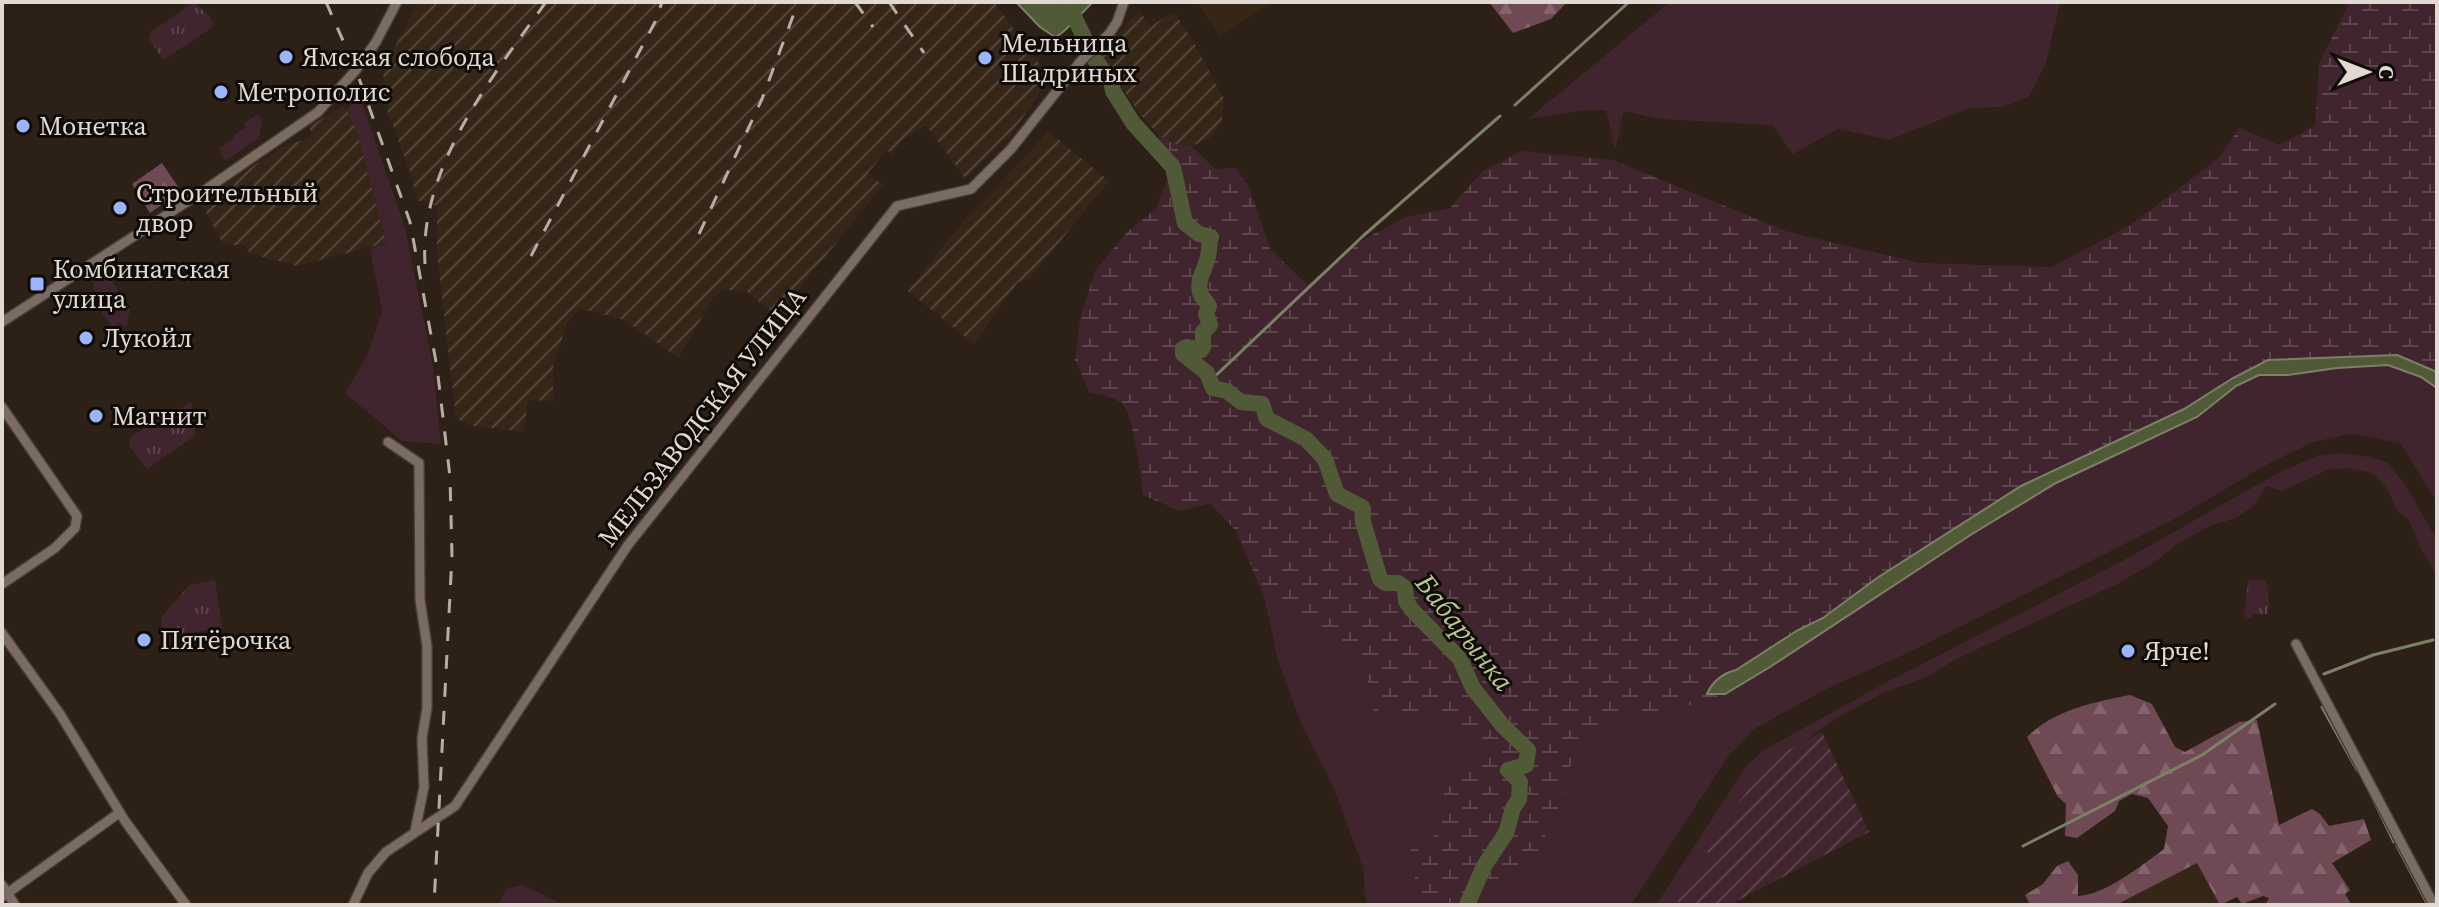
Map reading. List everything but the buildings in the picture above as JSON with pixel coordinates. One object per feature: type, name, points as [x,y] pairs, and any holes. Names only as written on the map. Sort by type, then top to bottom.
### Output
[{"type":"street","points":[[2,322],[208,188],[318,112],[356,70],[376,42],[397,2]]},
{"type":"street","name":"МЕЛЬЗАВОДСКАЯ УЛИЦА","points":[[353,905],[368,873],[386,852],[455,806],[628,545],[897,206],[971,189],[1018,141],[1080,62],[1102,41],[1117,22],[1124,2]]},
{"type":"street","points":[[2,407],[77,516],[75,528],[55,548],[2,584]]},
{"type":"street","points":[[388,442],[419,463],[420,600],[427,646],[427,708],[422,738],[424,787],[415,831]]},
{"type":"street","points":[[2,633],[60,714],[119,813],[186,905]]},
{"type":"street","points":[[2296,644],[2434,905]]},
{"type":"street","points":[[15,905],[4,892],[119,813]]},
{"type":"shaded area","points":[[418,2],[994,2],[1050,78],[1010,136],[965,178],[926,125],[900,142],[893,155],[887,150],[868,173],[883,185],[777,316],[747,292],[723,289],[712,299],[679,358],[624,320],[579,308],[567,323],[553,367],[553,401],[528,400],[524,432],[467,425],[456,418],[437,254],[437,206],[417,200],[382,96],[384,68]]},
{"type":"shaded area","points":[[1016,2],[1093,2],[1055,37],[1040,27]]},
{"type":"shaded area","points":[[1198,2],[1273,2],[1220,36]]},
{"type":"shaded area","points":[[1139,11],[1151,26],[1174,12],[1194,43],[1224,99],[1222,120],[1209,139],[1191,146],[1177,145],[1159,135],[1140,114],[1099,55]]},
{"type":"shaded area","points":[[344,105],[356,128],[386,243],[297,266],[251,254],[244,245],[222,242],[202,205],[212,194],[280,148],[311,137],[310,126]]},
{"type":"shaded area","points":[[1049,132],[1109,181],[1030,278],[1018,282],[974,344],[908,291],[963,221]]},
{"type":"shaded area","points":[[2397,355],[2437,372],[2437,388],[2421,377],[2388,365],[2259,375],[2236,386],[2197,417],[2056,483],[1725,694],[1707,694],[1722,676],[1823,618],[1877,578],[2021,486],[2184,409],[2268,360]]},
{"type":"shaded area","points":[[2197,863],[2220,905],[2116,905]]},
{"type":"green space","points":[[194,2],[211,18],[213,27],[163,60],[149,39],[151,32]]},
{"type":"green space","points":[[1489,2],[1567,2],[1551,19],[1513,33]]},
{"type":"green space","points":[[1670,2],[2060,2],[2046,63],[2029,96],[2002,107],[1970,108],[1889,140],[1838,129],[1793,154],[1772,125],[1660,119],[1624,111],[1615,150],[1606,110],[1528,119]]},
{"type":"green space","points":[[2350,2],[2437,2],[2437,372],[2397,355],[2335,359],[2233,378],[2184,408],[2021,486],[1877,578],[1823,618],[1798,630],[1736,670],[1716,696],[1725,694],[1703,703],[1621,718],[1577,743],[1560,804],[1527,875],[1493,883],[1486,905],[1430,905],[1418,887],[1410,850],[1439,833],[1445,780],[1481,758],[1485,744],[1453,720],[1405,712],[1374,714],[1366,675],[1298,609],[1264,596],[1236,531],[1210,503],[1181,511],[1143,495],[1128,413],[1117,400],[1089,392],[1075,360],[1080,319],[1095,271],[1127,232],[1156,209],[1169,176],[1161,161],[1159,135],[1177,145],[1191,146],[1215,169],[1236,168],[1249,187],[1270,249],[1307,285],[1357,243],[1406,217],[1450,208],[1483,171],[1522,151],[1613,160],[1788,232],[1920,263],[2052,267],[2129,226],[2220,157],[2239,128],[2279,145],[2315,126],[2319,63]]},
{"type":"green space","points":[[360,97],[405,228],[433,366],[441,444],[402,441],[345,393],[368,354],[382,311],[370,249],[386,243],[356,128],[346,110]]},
{"type":"green space","points":[[258,114],[262,120],[259,138],[225,161],[219,149],[246,127],[244,123]]},
{"type":"green space","points":[[162,163],[181,191],[150,213],[132,184]]},
{"type":"green space","points":[[106,271],[130,310],[126,328],[121,322],[113,328],[97,306],[93,279]]},
{"type":"green space","points":[[2388,365],[2421,377],[2437,388],[2437,502],[2400,443],[2351,434],[2313,442],[2266,465],[2180,516],[1912,651],[1826,689],[1754,729],[1727,758],[1631,905],[1486,905],[1492,883],[1560,804],[1577,743],[1621,718],[1703,703],[1725,694],[2056,483],[2197,417],[2236,386],[2259,375]]},
{"type":"green space","points":[[191,402],[196,435],[147,469],[129,445],[130,438],[165,413],[179,410]]},
{"type":"green space","points":[[2338,453],[2386,462],[2403,481],[2437,540],[2437,576],[2409,520],[2397,511],[2387,488],[2372,473],[2346,468],[2327,470],[2282,491],[2266,486],[2255,505],[2236,518],[2210,526],[2179,543],[2155,562],[2119,583],[1956,659],[1929,676],[1883,693],[1835,719],[1760,774],[1706,848],[1712,857],[1678,901],[1680,905],[1656,905],[1747,765],[1764,750],[1889,681],[2128,558],[2278,473],[2318,456]]},
{"type":"green space","points":[[215,580],[222,628],[175,635],[162,626],[161,618],[189,585]]},
{"type":"green space","points":[[2248,580],[2266,580],[2270,606],[2267,614],[2253,614],[2251,619],[2244,619]]},
{"type":"green space","points":[[1264,596],[1298,609],[1366,675],[1374,714],[1405,712],[1453,720],[1485,744],[1481,758],[1445,780],[1439,833],[1410,850],[1418,887],[1430,905],[1366,905],[1363,868],[1333,786],[1302,726],[1278,660]]},
{"type":"green space","points":[[2130,695],[2152,704],[2175,747],[2185,752],[2239,722],[2257,720],[2279,825],[2312,809],[2329,826],[2364,819],[2371,840],[2332,863],[2350,890],[2345,894],[2352,905],[2265,905],[2269,898],[2263,896],[2242,904],[2237,897],[2220,905],[2197,863],[2116,905],[2030,905],[2025,895],[2043,884],[2057,866],[2068,861],[2078,875],[2078,896],[2111,885],[2164,849],[2168,826],[2148,798],[2132,794],[2119,801],[2115,811],[2077,838],[2065,836],[2066,804],[2058,797],[2027,737],[2062,714]]},
{"type":"green space","points":[[1822,732],[1869,832],[1729,905],[1680,905],[1678,901],[1701,864],[1712,858],[1705,848],[1760,774],[1789,750]]},
{"type":"green space","points":[[523,885],[564,905],[498,905],[506,889]]},
{"type":"waterway","name":"Бабарынка","points":[[1067,2],[1095,60],[1111,80],[1113,91],[1133,123],[1173,167],[1185,223],[1199,234],[1211,237],[1199,285],[1201,295],[1209,306],[1206,314],[1210,325],[1203,332],[1201,350],[1187,347],[1183,349],[1183,354],[1207,373],[1213,388],[1227,391],[1241,402],[1262,404],[1267,419],[1306,439],[1325,459],[1337,494],[1362,507],[1363,522],[1380,579],[1405,588],[1406,601],[1412,610],[1460,659],[1473,688],[1503,726],[1528,750],[1526,765],[1508,770],[1520,782],[1519,799],[1506,833],[1484,866],[1467,905]]},
{"type":"waterway","points":[[1515,105],[1629,2]]},
{"type":"waterway","points":[[1209,382],[1363,236],[1500,116]]},
{"type":"waterway","points":[[2324,674],[2373,655],[2433,640]]},
{"type":"waterway","points":[[2023,846],[2202,755],[2275,704]]},
{"type":"waterway","points":[[2322,707],[2357,770]]},
{"type":"waterway","points":[[2370,793],[2394,842]]},
{"type":"waterway","points":[[2397,846],[2428,905]]},
{"type":"railway","points":[[326,2],[356,70],[410,222],[437,367],[450,477],[452,556],[434,905]]},
{"type":"railway","points":[[425,264],[426,228],[447,158],[483,92],[546,2]]},
{"type":"railway","points":[[531,256],[655,22],[662,2]]},
{"type":"railway","points":[[699,234],[762,99],[793,16],[795,2]]},
{"type":"railway","points":[[855,2],[873,27]]},
{"type":"railway","points":[[889,2],[924,53]]},
{"type":"place","name":"Ямская слобода","points":[[286,57]]},
{"type":"place","name":"Мельница Шадриных","points":[[985,58]]},
{"type":"place","name":"Метрополис","points":[[221,92]]},
{"type":"place","name":"Монетка","points":[[23,126]]},
{"type":"place","name":"Строительный двор","points":[[120,208]]},
{"type":"place","name":"Комбинатская улица","points":[[37,284]]},
{"type":"place","name":"Лукойл","points":[[86,338]]},
{"type":"place","name":"Магнит","points":[[96,416]]},
{"type":"place","name":"Пятёрочка","points":[[144,640]]},
{"type":"place","name":"Ярче!","points":[[2128,651]]}]
